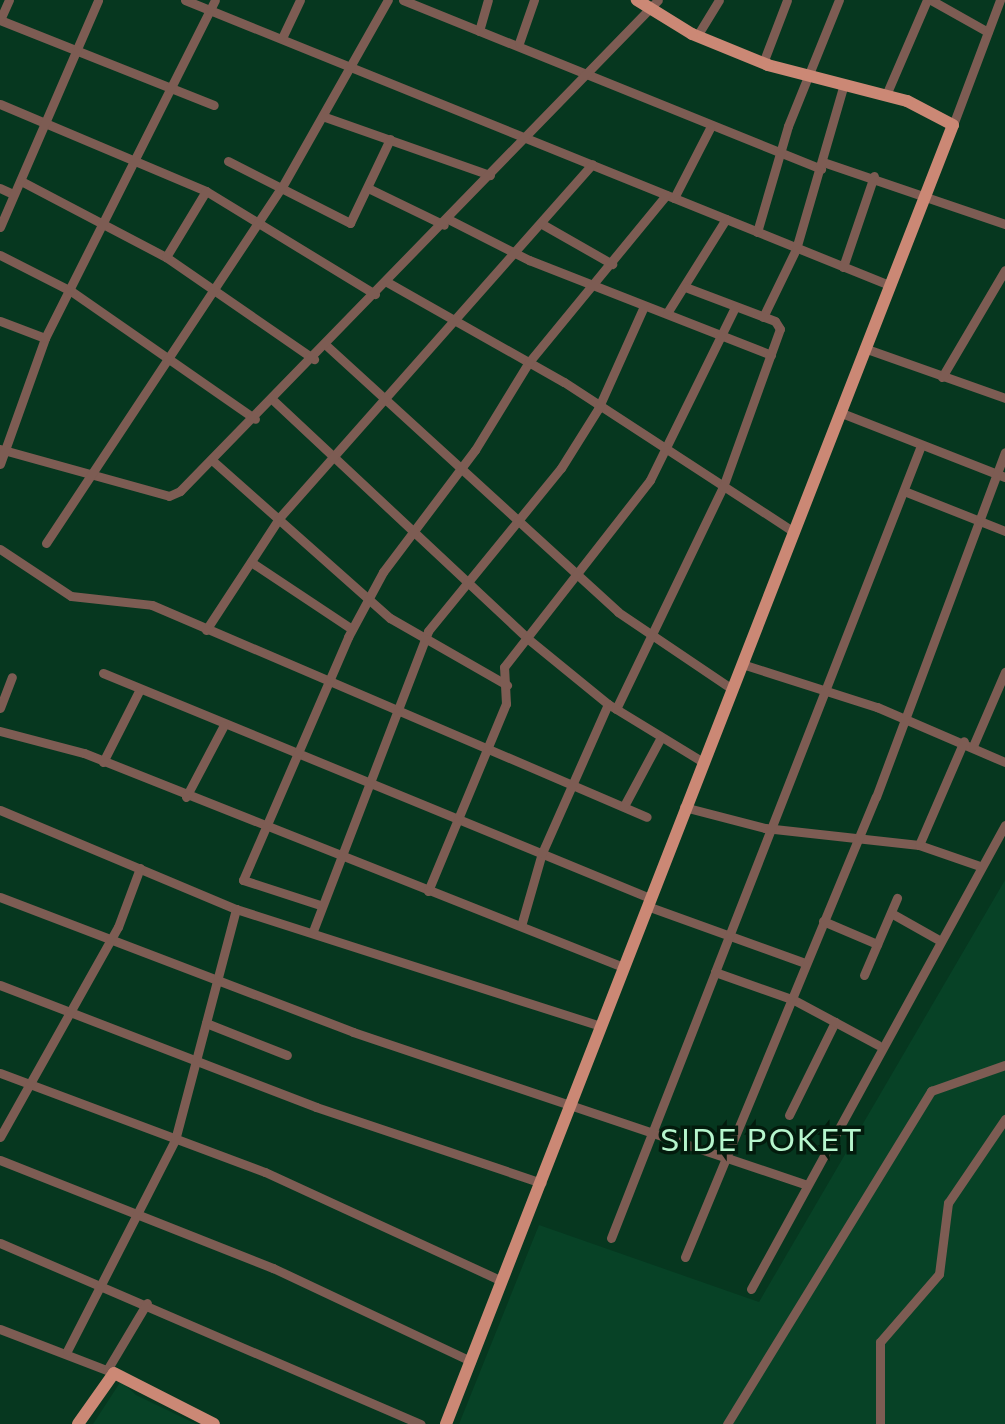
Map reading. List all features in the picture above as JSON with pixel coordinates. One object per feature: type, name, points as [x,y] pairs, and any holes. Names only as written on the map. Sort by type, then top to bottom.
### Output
[{"type":"main road","points":[[446,1424],[542,1183],[684,807],[953,125],[886,95],[806,78],[763,63],[697,36],[654,4],[637,0]]},
{"type":"main road","points":[[78,1424],[110,1372],[214,1424]]},
{"type":"street","points":[[9,0],[0,20],[214,105]]},
{"type":"street","points":[[0,227],[48,122],[98,0]]},
{"type":"street","points":[[185,0],[526,134],[796,249],[889,285]]},
{"type":"street","points":[[0,464],[2,450],[45,338],[215,0]]},
{"type":"street","points":[[282,38],[300,0]]},
{"type":"street","points":[[46,543],[282,187],[354,68],[388,0]]},
{"type":"street","points":[[403,0],[479,31],[519,43],[710,128],[782,155],[874,176],[1005,224]]},
{"type":"street","points":[[479,31],[488,0]]},
{"type":"street","points":[[519,43],[534,0]]},
{"type":"street","points":[[697,36],[719,0]]},
{"type":"street","points":[[763,63],[787,0]]},
{"type":"street","points":[[757,232],[806,78],[839,0]]},
{"type":"street","points":[[886,95],[929,0],[988,32]]},
{"type":"street","points":[[953,125],[1000,0]]},
{"type":"street","points":[[2,450],[169,496],[213,461],[274,401],[447,222],[583,72],[654,4]]},
{"type":"street","points":[[763,317],[796,249],[843,87]]},
{"type":"street","points":[[0,104],[136,158],[206,191],[375,294]]},
{"type":"street","points":[[325,117],[490,175]]},
{"type":"street","points":[[320,905],[245,886],[263,829],[367,599],[413,527],[461,467],[529,362],[593,282],[670,196],[710,128]]},
{"type":"street","points":[[228,161],[350,223],[370,189],[390,139]]},
{"type":"street","points":[[206,630],[280,517],[592,164]]},
{"type":"street","points":[[843,267],[874,176]]},
{"type":"street","points":[[21,181],[103,219],[166,257],[314,359]]},
{"type":"street","points":[[0,188],[13,194]]},
{"type":"street","points":[[370,189],[515,253],[771,355]]},
{"type":"street","points":[[166,257],[206,191]]},
{"type":"street","points":[[667,313],[726,219]]},
{"type":"street","points":[[542,224],[612,264]]},
{"type":"street","points":[[0,255],[71,291],[255,419]]},
{"type":"street","points":[[942,377],[1005,270]]},
{"type":"street","points":[[387,282],[529,362],[794,532]]},
{"type":"street","points":[[521,926],[542,853],[574,782],[612,707],[655,640],[723,487],[780,324],[685,287]]},
{"type":"street","points":[[313,931],[339,857],[402,713],[425,642],[467,580],[518,521],[598,409],[644,306]]},
{"type":"street","points":[[428,891],[454,818],[487,747],[507,685],[504,667],[579,575],[667,453],[735,307]]},
{"type":"street","points":[[0,321],[45,338]]},
{"type":"street","points":[[327,346],[518,521],[655,640],[732,689]]},
{"type":"street","points":[[864,348],[1005,398]]},
{"type":"street","points":[[274,401],[413,527],[527,638],[612,707],[703,762]]},
{"type":"street","points":[[839,412],[920,448],[1002,475]]},
{"type":"street","points":[[611,1238],[715,972],[778,826],[825,690],[920,448]]},
{"type":"street","points":[[685,1257],[794,1000],[805,963],[858,836],[979,520],[1002,475],[1005,452]]},
{"type":"street","points":[[213,461],[280,517],[367,599],[425,642],[507,685]]},
{"type":"street","points":[[904,491],[1005,531]]},
{"type":"street","points":[[0,549],[71,596],[152,605],[402,713],[574,782],[647,817]]},
{"type":"street","points":[[251,562],[352,629]]},
{"type":"street","points":[[742,664],[904,718],[969,743],[1005,762]]},
{"type":"street","points":[[919,845],[1005,672]]},
{"type":"street","points":[[103,673],[298,757],[542,853],[649,902],[805,963]]},
{"type":"street","points":[[0,708],[12,677]]},
{"type":"street","points":[[103,762],[139,691]]},
{"type":"street","points":[[186,797],[224,725]]},
{"type":"street","points":[[0,731],[103,762],[263,829],[623,967]]},
{"type":"street","points":[[624,806],[661,737]]},
{"type":"street","points":[[684,807],[778,826],[919,845],[980,866]]},
{"type":"street","points":[[0,810],[236,909],[313,931],[601,1026]]},
{"type":"street","points":[[751,1289],[878,1045],[1005,825]]},
{"type":"street","points":[[0,1137],[66,1011],[110,940],[140,868]]},
{"type":"street","points":[[0,897],[218,981],[805,1184]]},
{"type":"street","points":[[864,975],[897,898]]},
{"type":"street","points":[[67,1351],[135,1211],[175,1140],[236,909]]},
{"type":"street","points":[[891,913],[939,940]]},
{"type":"street","points":[[823,921],[877,944]]},
{"type":"street","points":[[715,972],[794,1000],[878,1045]]},
{"type":"street","points":[[0,985],[198,1060],[542,1183]]},
{"type":"street","points":[[789,1115],[835,1022]]},
{"type":"street","points":[[206,1023],[287,1055]]},
{"type":"street","points":[[727,1424],[931,1091],[1004,1065],[1005,1078]]},
{"type":"street","points":[[0,1073],[331,1200],[502,1281]]},
{"type":"street","points":[[880,1424],[880,1342],[939,1274],[948,1203],[1005,1119]]},
{"type":"street","points":[[0,1160],[135,1211],[471,1361]]},
{"type":"street","points":[[0,1243],[98,1287],[147,1303],[421,1424]]},
{"type":"street","points":[[0,1329],[67,1351],[110,1372],[147,1303]]},
{"type":"shaded area","points":[[1005,880],[1005,1424],[459,1424],[539,1225],[759,1302]]},
{"type":"shaded area","points":[[121,1381],[136,1395],[196,1424],[93,1424]]},
{"type":"district","name":"SIDE POKET","points":[[762,1138]]}]
